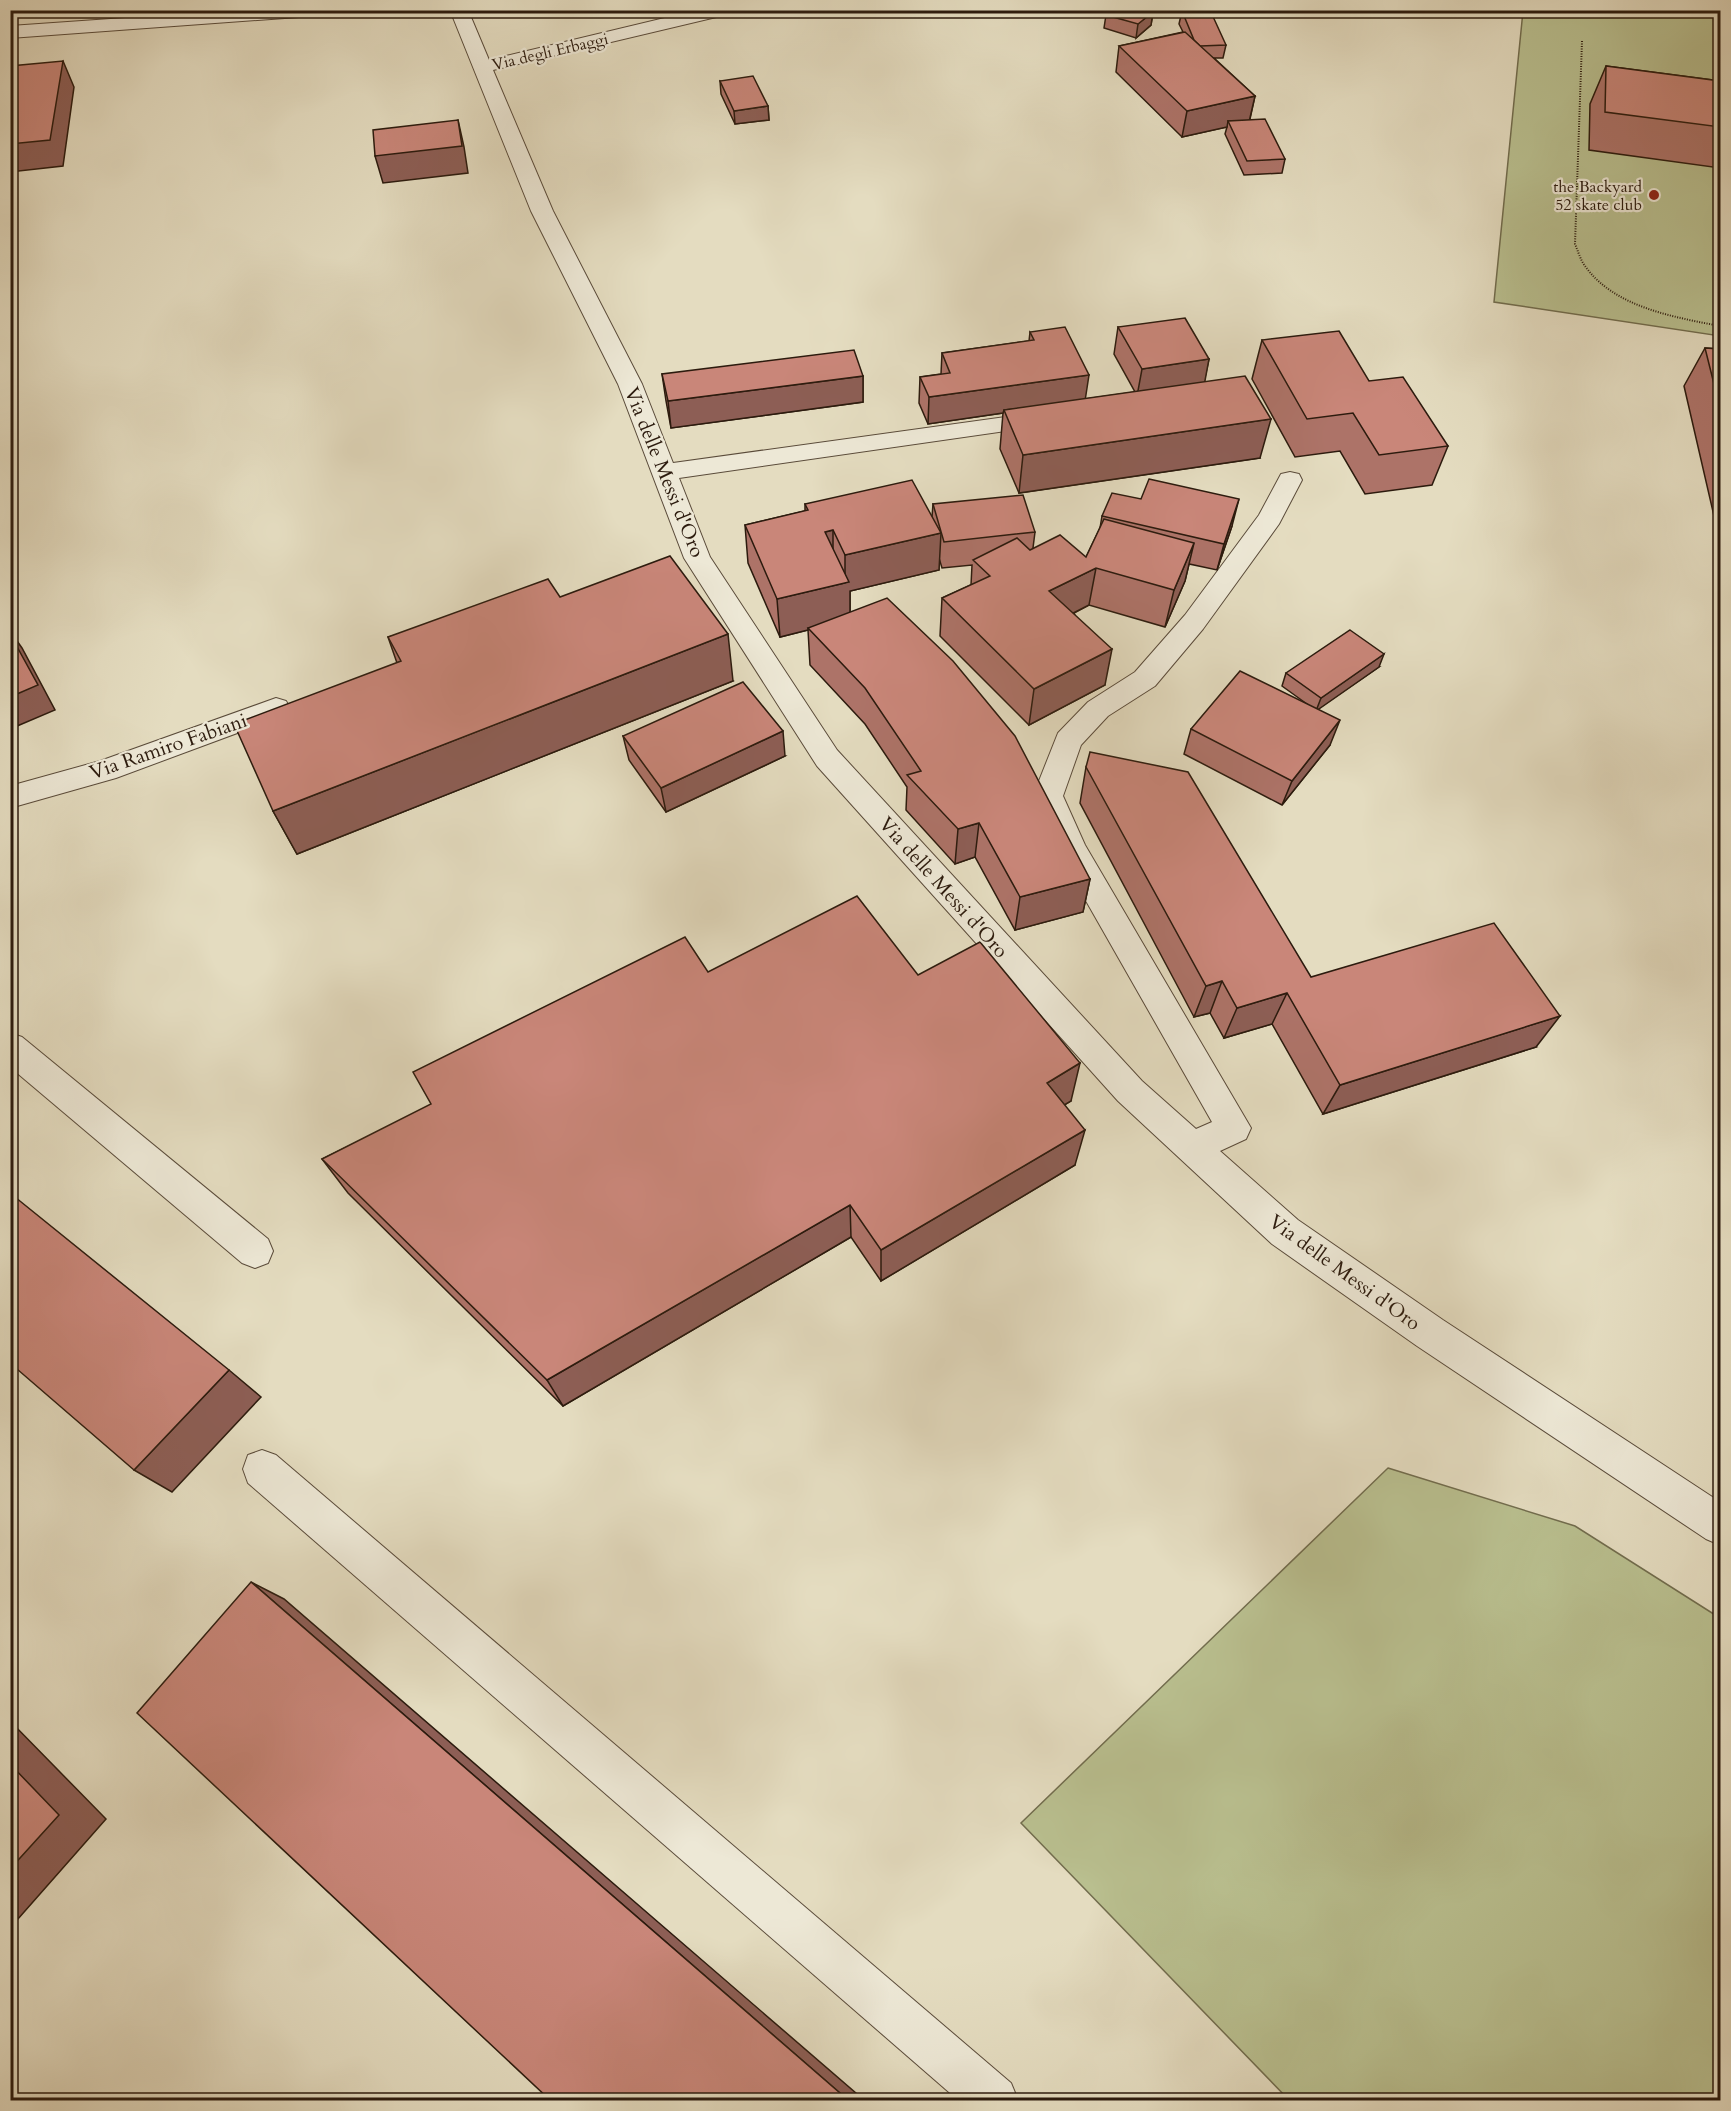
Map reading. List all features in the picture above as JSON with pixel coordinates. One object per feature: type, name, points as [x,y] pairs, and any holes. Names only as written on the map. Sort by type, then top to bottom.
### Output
[{"type":"street","points":[[10,32],[326,10]]},
{"type":"street","name":"Via delle Messi d'Oro","points":[[459,10],[542,211],[630,384],[664,472],[686,562],[827,759],[1130,1091],[1285,1232],[1430,1333],[1720,1525]]},
{"type":"street","name":"Via degli Erbaggi","points":[[482,67],[723,10]]},
{"type":"street","points":[[664,472],[1073,415]]},
{"type":"street","points":[[1192,1148],[1234,1128],[1072,849],[1048,796],[1068,740],[1098,709],[1146,679],[1188,630],[1270,518],[1290,480]]},
{"type":"street","name":"Via Ramiro Fabiani","points":[[10,797],[106,770],[295,702]]},
{"type":"street","points":[[10,1047],[255,1251]]},
{"type":"street","points":[[262,1468],[994,2100]]},
{"type":"path","points":[[1582,41],[1575,244],[1584,265],[1599,282],[1620,297],[1648,308],[1720,326]]},
{"type":"green space","points":[[1523,11],[1720,11],[1720,336],[1494,302]]},
{"type":"green space","points":[[1388,1468],[1575,1526],[1720,1618],[1720,2100],[1289,2100],[1021,1823]]},
{"type":"building","points":[[1111,10],[1149,10],[1153,12],[1138,24],[1106,15]]},
{"type":"building","points":[[1210,10],[1226,45],[1200,46],[1194,40],[1182,11]]},
{"type":"building","points":[[1185,32],[1255,96],[1187,111],[1119,46]]},
{"type":"building","points":[[63,61],[50,140],[10,144],[10,66]]},
{"type":"building","points":[[1606,66],[1720,81],[1720,127],[1605,112]]},
{"type":"building","points":[[753,76],[768,106],[734,111],[720,81]]},
{"type":"building","points":[[1265,119],[1285,159],[1247,161],[1228,121]]},
{"type":"building","points":[[458,120],[462,146],[375,156],[373,130]]},
{"type":"building","points":[[1185,318],[1209,359],[1142,369],[1118,327]]},
{"type":"building","points":[[1065,327],[1089,375],[929,397],[920,377],[950,373],[942,353],[1034,340],[1030,332]]},
{"type":"building","points":[[1339,331],[1369,381],[1403,377],[1448,446],[1379,455],[1353,413],[1307,419],[1262,340]]},
{"type":"building","points":[[1705,348],[1720,349],[1720,408]]},
{"type":"building","points":[[854,350],[863,376],[668,401],[662,374]]},
{"type":"building","points":[[1245,376],[1271,419],[1023,455],[1004,410]]},
{"type":"building","points":[[1149,479],[1239,499],[1224,544],[1102,516],[1112,493],[1141,499]]},
{"type":"building","points":[[912,480],[941,533],[845,555],[833,530],[825,532],[849,582],[777,599],[745,525],[808,510],[805,504]]},
{"type":"building","points":[[1023,495],[1035,532],[944,542],[933,504]]},
{"type":"building","points":[[1104,519],[1194,543],[1174,590],[1096,568],[1049,591],[1112,649],[1034,689],[942,598],[990,576],[973,560],[1017,538],[1030,550],[1060,535],[1086,557]]},
{"type":"building","points":[[670,556],[728,634],[273,811],[234,724],[401,661],[388,637],[548,579],[560,597]]},
{"type":"building","points":[[887,598],[953,661],[1015,736],[1090,879],[1020,897],[979,823],[958,829],[907,775],[921,771],[865,688],[808,628]]},
{"type":"building","points":[[1350,630],[1384,654],[1321,698],[1286,673]]},
{"type":"building","points":[[10,634],[38,685],[10,697]]},
{"type":"building","points":[[1240,671],[1340,720],[1292,781],[1191,729]]},
{"type":"building","points":[[743,682],[783,731],[661,788],[623,736]]},
{"type":"building","points":[[1090,752],[1188,772],[1311,977],[1494,923],[1560,1016],[1340,1085],[1287,993],[1237,1008],[1222,981],[1206,986],[1086,767]]},
{"type":"building","points":[[857,896],[918,975],[980,942],[1080,1063],[1047,1083],[1085,1130],[881,1250],[850,1205],[547,1380],[322,1159],[431,1104],[413,1072],[685,937],[708,972]]},
{"type":"building","points":[[10,1193],[229,1370],[134,1470],[10,1363]]},
{"type":"building","points":[[251,1582],[848,2100],[550,2100],[137,1713]]},
{"type":"building","points":[[10,1764],[59,1815],[10,1869]]},
{"type":"place","name":"the Backyard 52 skate club","points":[[1654,195]]}]
